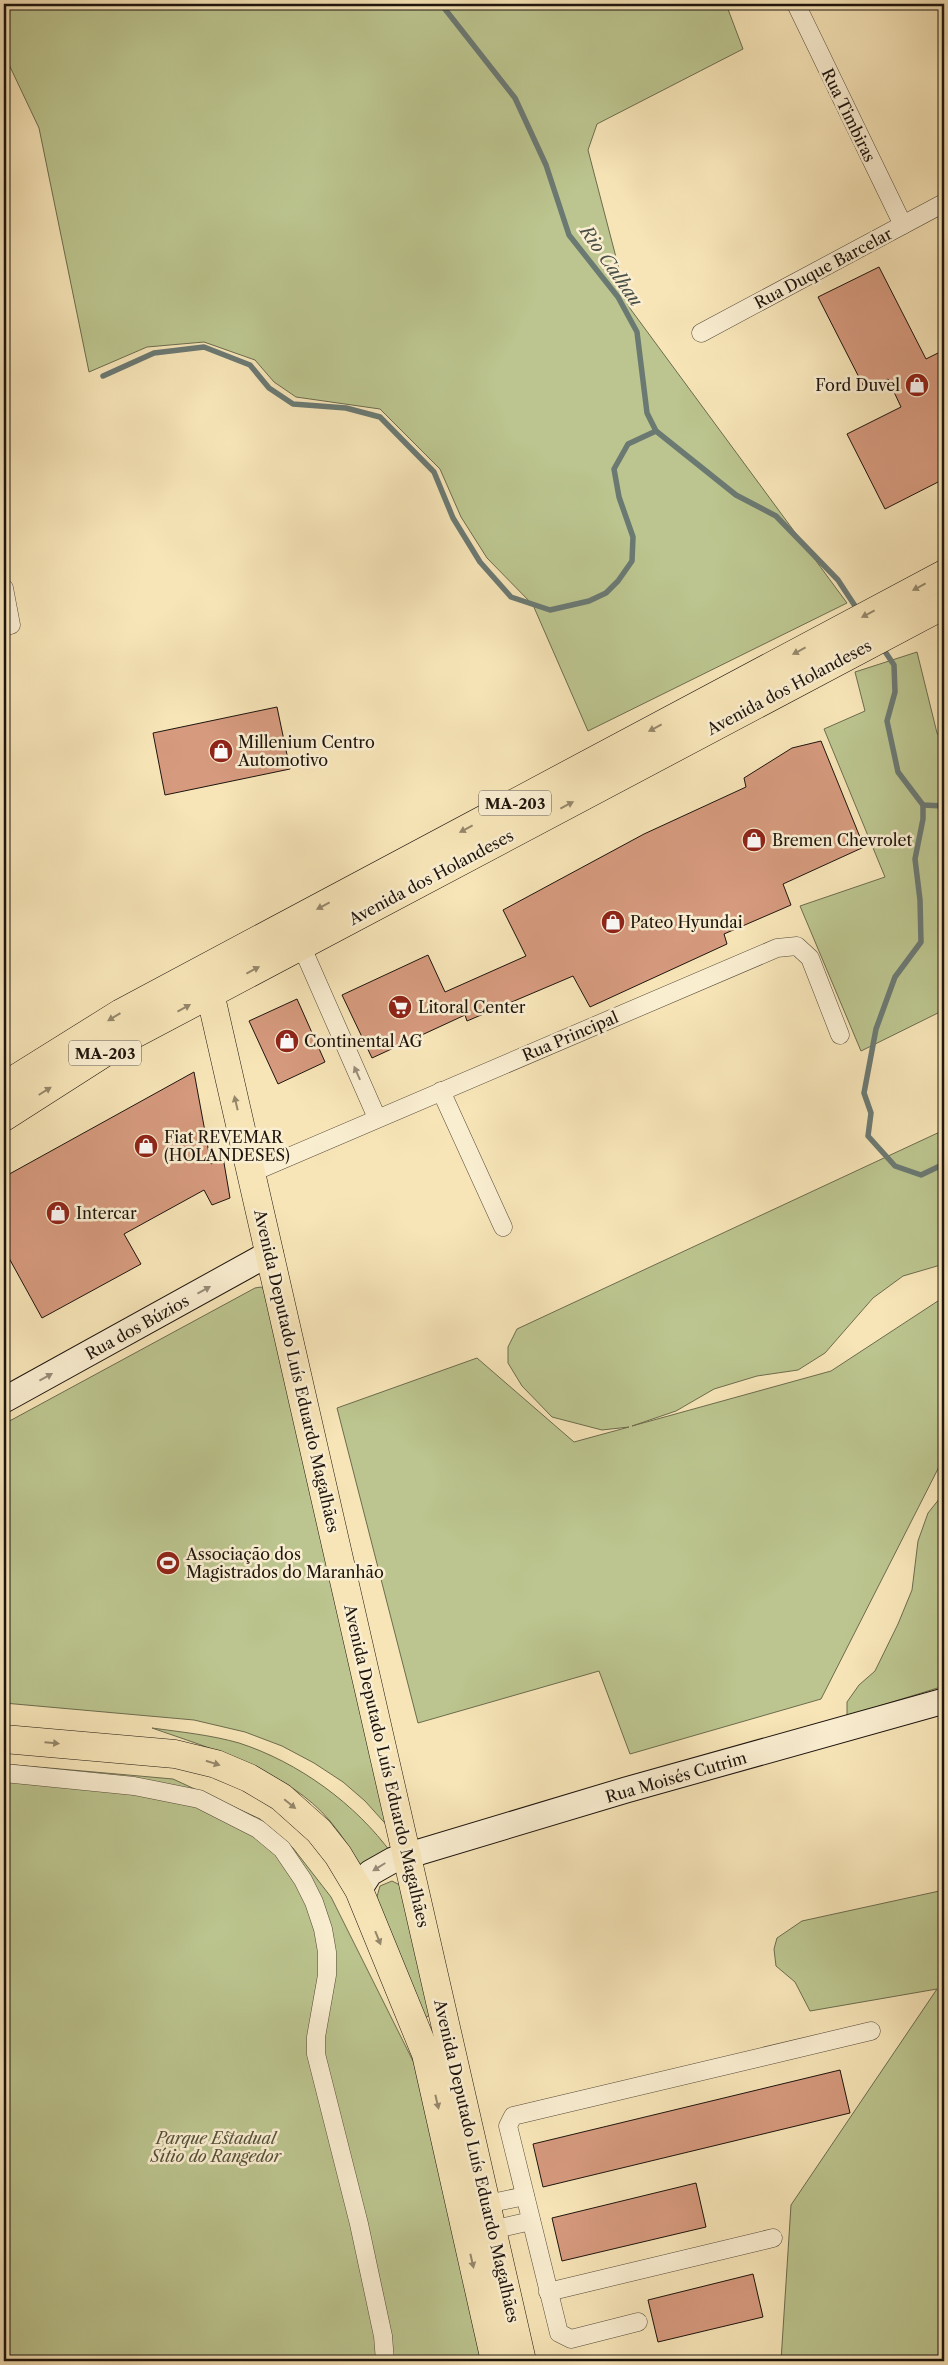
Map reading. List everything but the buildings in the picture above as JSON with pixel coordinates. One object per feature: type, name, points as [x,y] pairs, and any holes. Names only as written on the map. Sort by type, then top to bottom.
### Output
[{"type":"main road","name":"Avenida dos Holandeses","points":[[8,1079],[121,1013],[944,574]]},
{"type":"main road","name":"Avenida dos Holandeses","points":[[4,1117],[129,1037],[944,605]]},
{"type":"main road","points":[[188,978],[210,993]]},
{"type":"main road","name":"Avenida Deputado Luís Eduardo Magalhães","points":[[210,993],[522,2361]]},
{"type":"main road","name":"Avenida Deputado Luís Eduardo Magalhães","points":[[4,1739],[175,1754],[216,1764],[263,1785],[301,1813],[338,1856],[359,1890],[426,2054],[495,2361]]},
{"type":"street","name":"Rua Timbiras","points":[[796,4],[903,225]]},
{"type":"street","name":"Rua Duque Barcelar","points":[[701,333],[944,204]]},
{"type":"street","points":[[4,588],[10,625]]},
{"type":"street","points":[[301,945],[377,1118]]},
{"type":"street","name":"Rua Principal","points":[[251,1174],[377,1118],[777,948],[788,945],[797,946],[810,958],[840,1035]]},
{"type":"street","points":[[441,1091],[503,1227]]},
{"type":"street","name":"Rua dos Búzios","points":[[4,1400],[270,1253]]},
{"type":"street","name":"Rua Moisés Cutrim","points":[[359,1890],[376,1868],[408,1855],[626,1790],[944,1701]]},
{"type":"street","points":[[4,1773],[134,1786],[199,1799],[258,1829],[282,1849],[303,1880],[314,1902],[323,1929],[327,1952],[327,1975],[317,2030],[316,2054],[359,2224],[383,2336],[385,2361]]},
{"type":"street","points":[[638,2322],[571,2339],[564,2338],[559,2333],[508,2126],[513,2116],[871,2031]]},
{"type":"street","points":[[490,2217],[525,2196]]},
{"type":"street","points":[[490,2217],[531,2221]]},
{"type":"street","points":[[548,2292],[773,2238]]},
{"type":"green space","points":[[4,4],[726,4],[743,49],[597,124],[588,150],[629,307],[847,603],[588,731],[533,605],[487,558],[461,517],[440,469],[380,409],[296,397],[274,382],[255,360],[204,342],[147,347],[89,372],[39,128],[4,54]]},
{"type":"green space","points":[[917,652],[937,733],[944,745],[944,1010],[861,1051],[800,906],[885,877],[824,729],[865,711],[855,672]]},
{"type":"green space","points":[[944,1130],[944,1264],[903,1276],[873,1298],[825,1353],[798,1370],[757,1376],[714,1389],[676,1411],[632,1426],[831,1371],[944,1297],[944,1457],[821,1699],[630,1754],[599,1671],[418,1723],[337,1408],[477,1358],[574,1442],[629,1427],[602,1430],[552,1417],[522,1386],[508,1363],[508,1347],[517,1329]]},
{"type":"green space","name":"Associação dos Magistrados do Maranhão","points":[[261,1287],[269,1292],[392,1831],[365,1801],[343,1782],[314,1763],[282,1746],[245,1732],[194,1720],[4,1703],[4,1424],[255,1288]]},
{"type":"green space","points":[[944,1493],[944,1686],[847,1716],[847,1702],[859,1685],[875,1671],[898,1624],[912,1590],[918,1541],[928,1513]]},
{"type":"green space","points":[[152,1728],[228,1740],[283,1761],[304,1773],[343,1802],[378,1836],[392,1854],[372,1857],[361,1866],[330,1821],[293,1788],[271,1775],[224,1753]]},
{"type":"green space","name":"Parque Estadual Sítio do Rangedor","points":[[4,1764],[173,1779],[260,1819],[293,1848],[331,1897],[414,2063],[483,2361],[4,2361]]},
{"type":"green space","points":[[392,1881],[402,1886],[430,2015],[423,2019],[376,1900],[380,1886]]},
{"type":"green space","points":[[944,1890],[944,2361],[781,2361],[791,2205],[937,1989],[810,2011],[795,1982],[776,1966],[774,1949],[777,1938],[802,1921]]},
{"type":"green space","points":[[655,2358],[780,2361],[654,2361]]},
{"type":"waterway","name":"Rio Calhau","points":[[441,4],[515,98],[546,165],[569,235],[618,297],[637,332],[647,413],[656,431],[736,495],[776,516],[838,580],[859,612]]},
{"type":"waterway","points":[[103,376],[154,353],[204,347],[250,365],[269,388],[293,404],[346,408],[380,417],[434,472],[453,518],[480,562],[511,597],[550,610],[589,601],[606,593],[618,581],[632,561],[633,537],[619,497],[614,469],[628,444],[656,431]]},
{"type":"waterway","points":[[882,647],[894,665],[895,692],[887,721],[898,772],[923,805],[944,806]]},
{"type":"waterway","points":[[923,805],[923,819],[915,859],[920,900],[921,942],[895,977],[876,1029],[864,1093],[871,1113],[868,1136],[895,1166],[921,1175],[944,1164]]},
{"type":"place","name":"Ford Duvel","points":[[917,385]]},
{"type":"place","name":"Millenium Centro Automotivo","points":[[221,751]]},
{"type":"place","name":"Bremen Chevrolet","points":[[754,840]]},
{"type":"place","name":"Pateo Hyundai","points":[[613,922]]},
{"type":"place","name":"Litoral Center","points":[[400,1007]]},
{"type":"place","name":"Continental AG","points":[[287,1041]]},
{"type":"place","name":"Fiat REVEMAR (HOLANDESES)","points":[[146,1146]]},
{"type":"place","name":"Intercar","points":[[58,1213]]},
{"type":"place","name":"Associação dos Magistrados do Maranhão","points":[[168,1563]]}]
